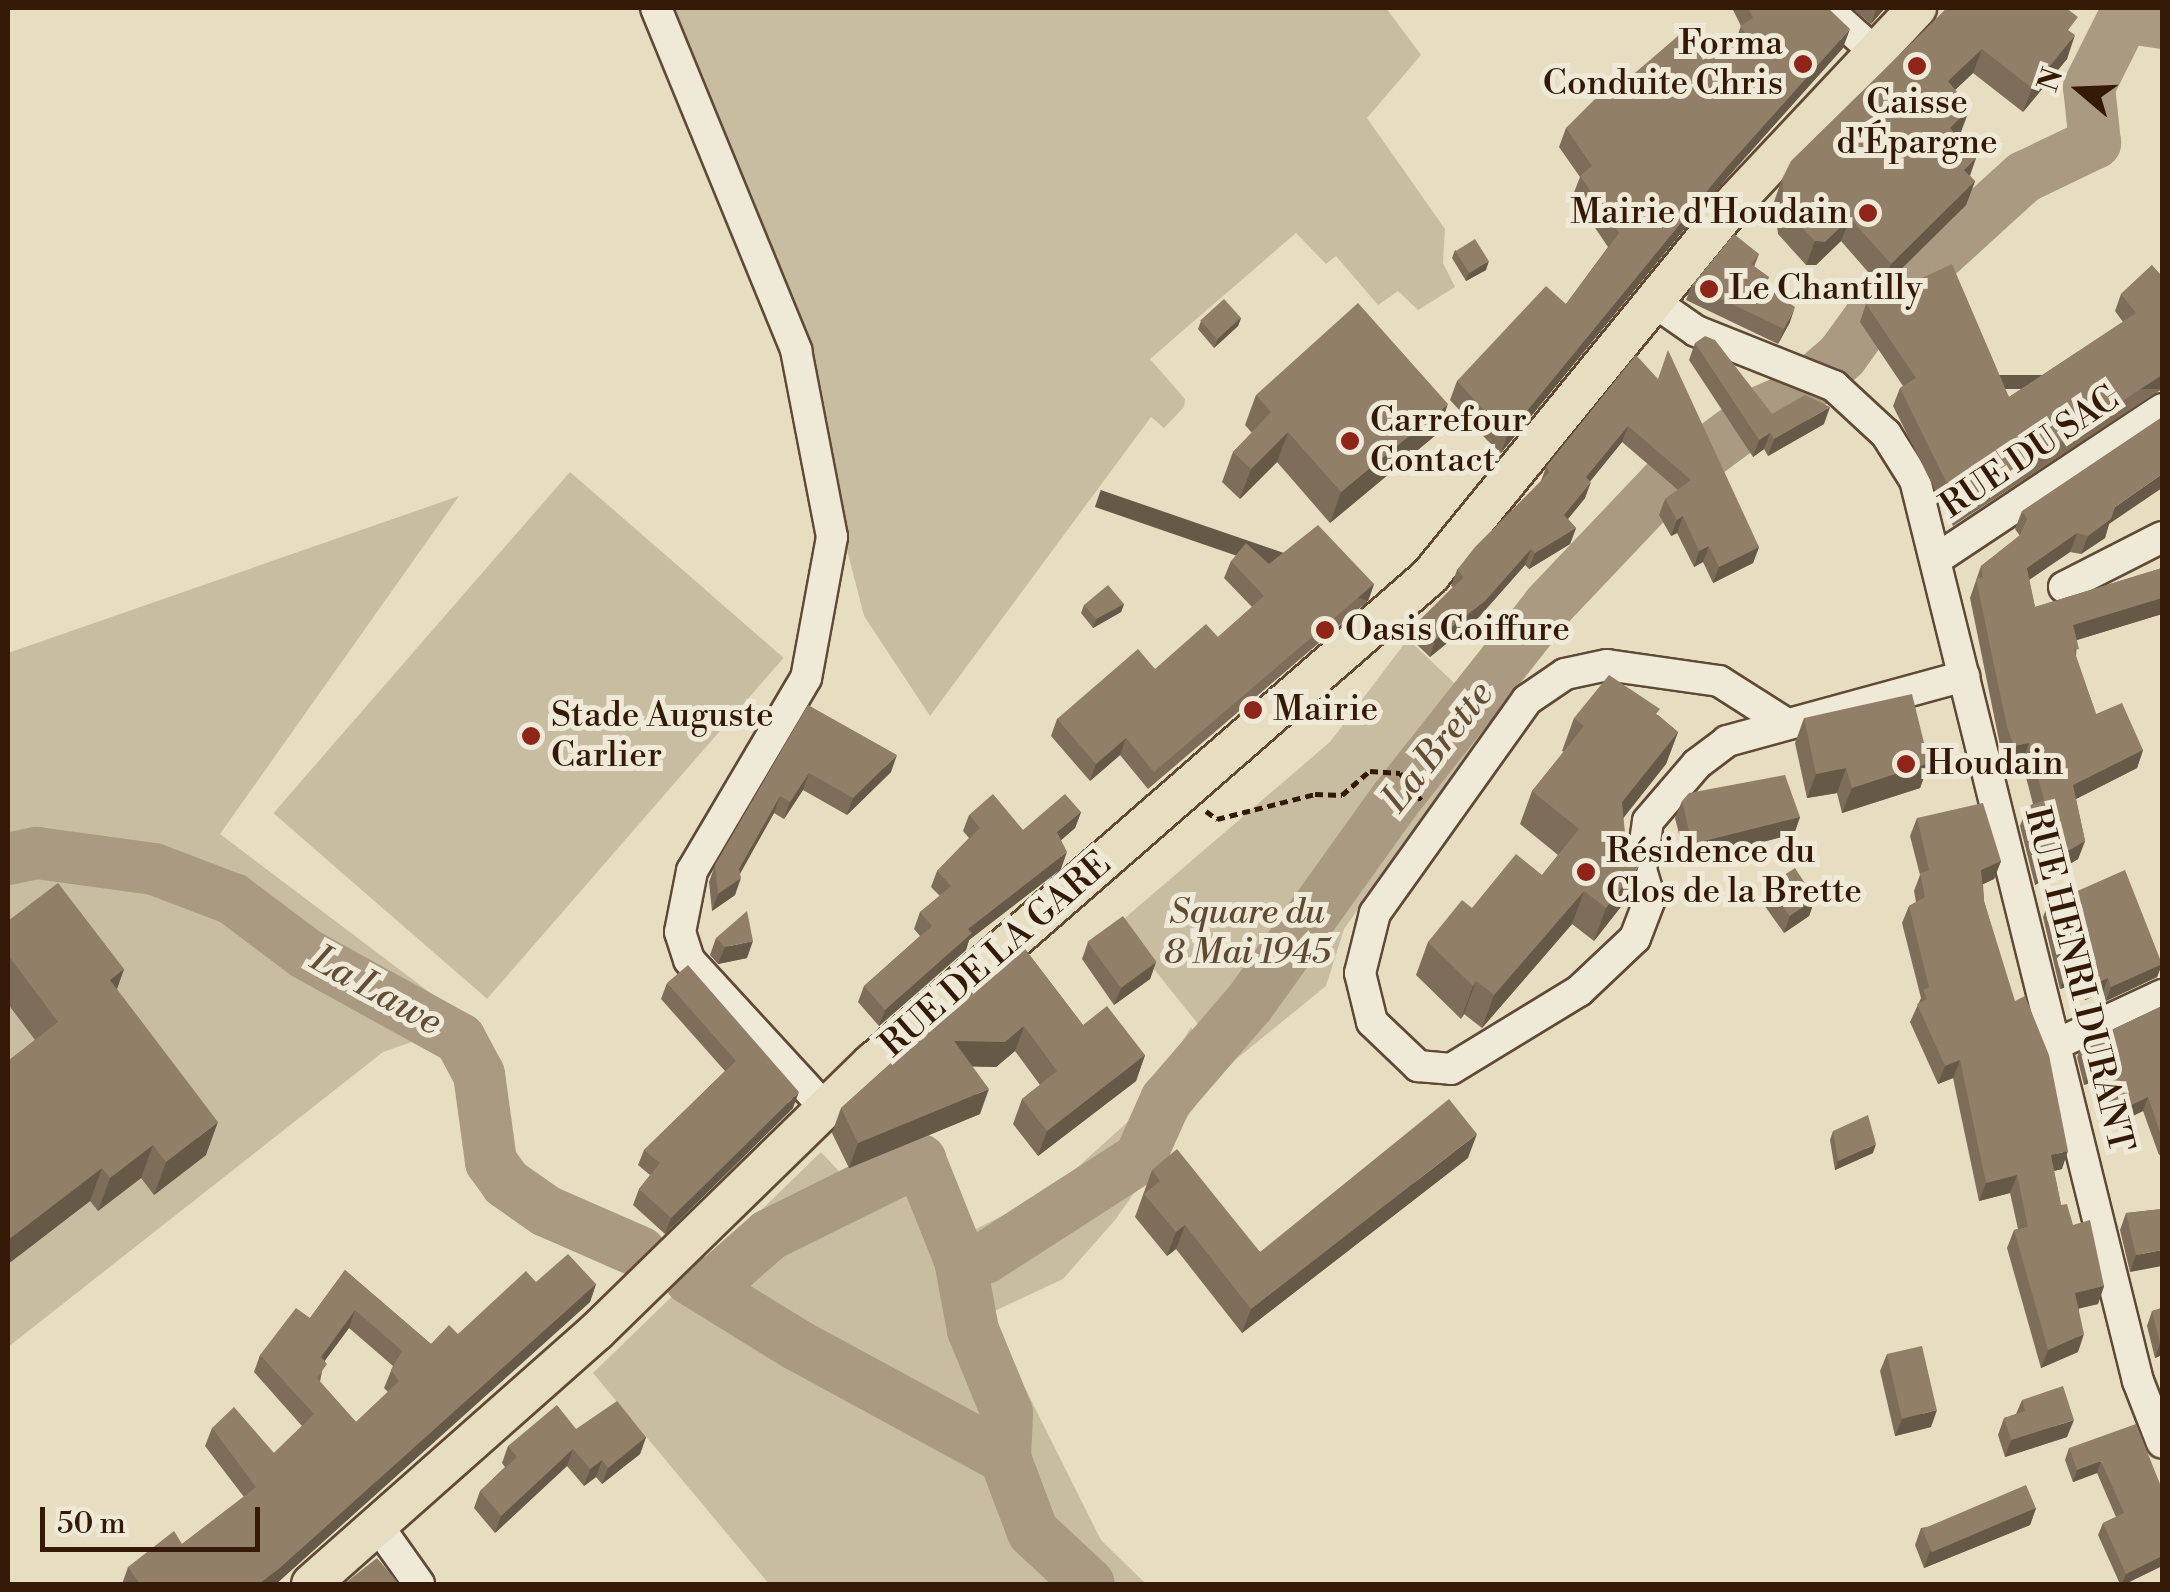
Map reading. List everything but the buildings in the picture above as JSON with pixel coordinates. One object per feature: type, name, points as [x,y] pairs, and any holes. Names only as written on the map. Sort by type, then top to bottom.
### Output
[{"type":"main road","name":"RUE DE LA GARE","points":[[311,1584],[597,1331],[872,1063],[1430,576],[1652,301],[1917,8]]},
{"type":"street","points":[[656,8],[796,350],[832,538],[806,678],[692,870],[680,932],[689,960],[828,1110]]},
{"type":"street","points":[[1826,8],[1875,52]]},
{"type":"street","name":"RUE HENRI DURANT","points":[[1652,301],[1696,331],[1834,386],[1886,434],[1915,480],[1938,558],[2138,1381],[2162,1442]]},
{"type":"street","name":"RUE DU SAC","points":[[1938,558],[2162,409]]},
{"type":"street","points":[[2064,587],[2162,537]]},
{"type":"street","points":[[1786,723],[1719,681],[1607,665],[1565,674],[1528,700],[1375,913],[1360,973],[1372,1022],[1418,1066],[1451,1069],[1579,990],[1636,938],[1650,900],[1641,870],[1648,821],[1697,764],[1726,741],[1964,676]]},
{"type":"street","points":[[2058,1044],[2162,995]]},
{"type":"street","points":[[378,1526],[419,1584]]},
{"type":"path","points":[[1183,795],[1216,820],[1315,794],[1342,794],[1370,771],[1400,774],[1421,801]]},
{"type":"green space","points":[[656,8],[1386,8],[1421,55],[1367,118],[1445,229],[1443,263],[1455,287],[1418,310],[1398,291],[1378,305],[1336,256],[1326,264],[1296,233],[1150,359],[1185,399],[1184,407],[1164,428],[1151,417],[930,716],[864,616],[796,350]]},
{"type":"green space","name":"Stade Auguste Carlier","points":[[570,472],[784,658],[487,999],[273,813]]},
{"type":"green space","points":[[459,496],[220,834],[469,1022],[383,1052],[8,1347],[8,653]]},
{"type":"green space","name":"Square du 8 Mai 1945","points":[[1408,639],[1493,720],[1344,929],[1326,986],[1230,1064],[1118,924],[1330,742]]},
{"type":"green space","points":[[1191,1027],[1217,1075],[1115,1220],[1063,1279],[988,1314],[1101,1540],[1146,1584],[769,1584],[593,1373],[821,1152],[849,1182],[927,1147],[964,1235],[1050,1192],[1141,1110]]},
{"type":"waterway","name":"La Brette","points":[[709,1288],[769,1235],[920,1160],[960,1260],[985,1258],[1140,1158],[1166,1100],[1249,1004],[1395,800],[1548,606],[1663,485],[1763,411],[1795,397],[1842,356],[1871,316],[2024,177],[2095,143],[2089,87],[2124,17],[2162,23]]},
{"type":"waterway","name":"La Lawe","points":[[8,859],[37,853],[154,869],[233,899],[306,954],[460,1039],[479,1074],[491,1162],[506,1183],[546,1211],[640,1252]]},
{"type":"waterway","points":[[960,1260],[973,1330],[1007,1413],[1005,1458]]},
{"type":"waterway","name":"La Lawe","points":[[690,1279],[797,1345],[1005,1458],[1033,1532],[1089,1584]]},
{"type":"place","name":"Forma Conduite Chris","points":[[1803,64]]},
{"type":"place","name":"Caisse d'Épargne","points":[[1917,66]]},
{"type":"place","name":"Mairie d'Houdain","points":[[1868,213]]},
{"type":"place","name":"Le Chantilly","points":[[1709,289]]},
{"type":"place","name":"Carrefour Contact","points":[[1350,441]]},
{"type":"place","name":"Oasis Coiffure","points":[[1325,630]]},
{"type":"place","name":"Mairie","points":[[1253,710]]},
{"type":"place","name":"Stade Auguste Carlier","points":[[531,736]]},
{"type":"place","name":"Houdain","points":[[1906,764]]},
{"type":"place","name":"Résidence du Clos de la Brette","points":[[1586,872]]}]
